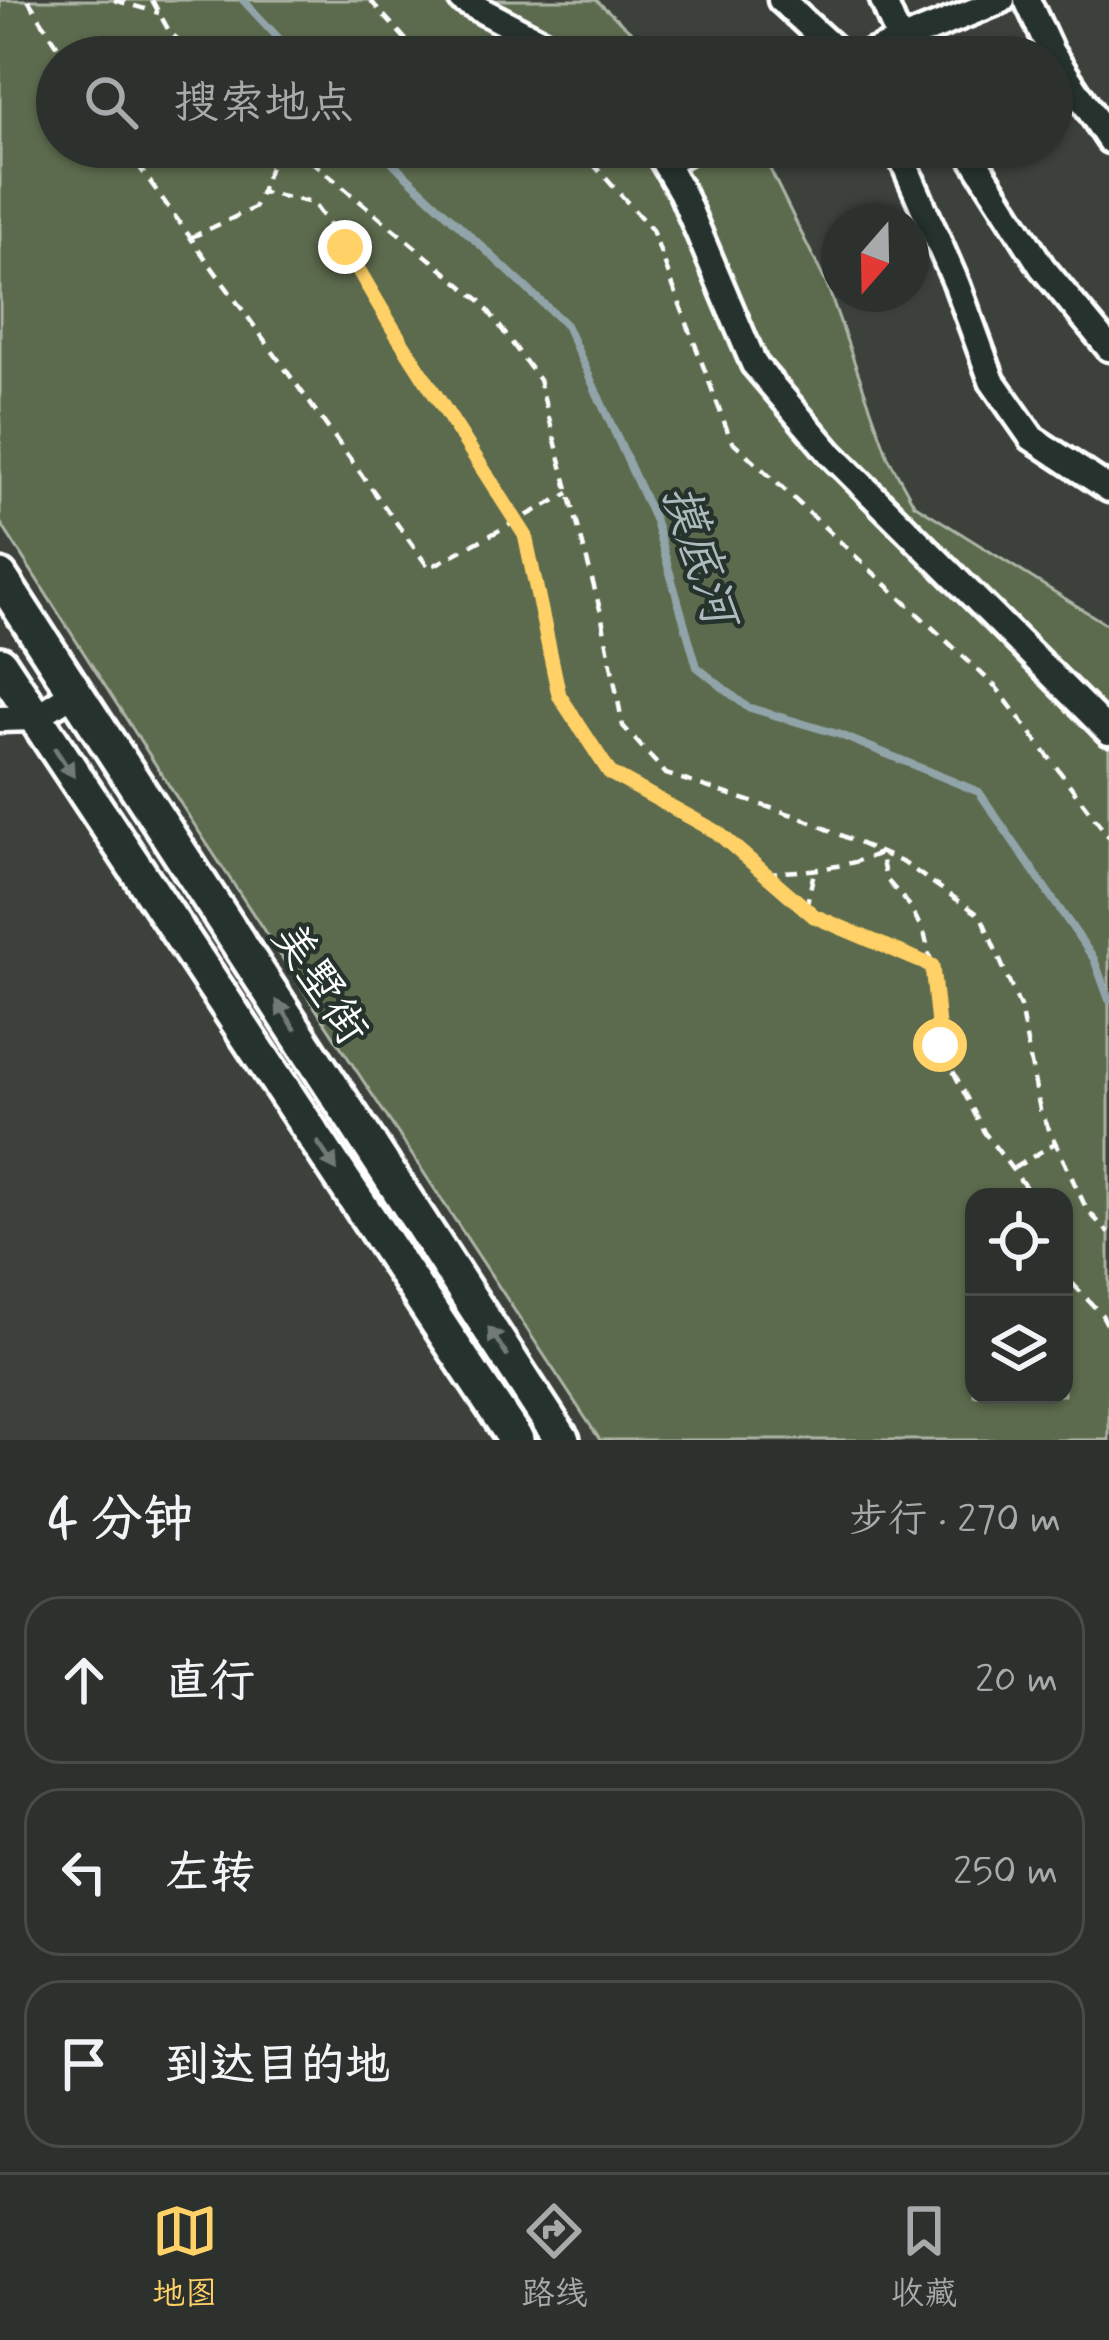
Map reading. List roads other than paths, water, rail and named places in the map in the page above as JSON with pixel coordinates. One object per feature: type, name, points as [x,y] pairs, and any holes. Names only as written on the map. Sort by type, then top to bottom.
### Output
[{"type":"street","points":[[462,0],[530,36]]},
{"type":"street","points":[[782,0],[821,36]]},
{"type":"street","points":[[883,0],[899,36]]},
{"type":"street","points":[[931,36],[1002,0]]},
{"type":"street","points":[[1027,0],[1044,36]]},
{"type":"street","points":[[1073,85],[1109,140]]},
{"type":"street","points":[[667,168],[754,364],[831,454],[1109,732]]},
{"type":"street","points":[[906,168],[992,381],[1032,438],[1109,489]]},
{"type":"street","points":[[980,168],[1042,268],[1109,349]]},
{"type":"street","name":"美墅街","points":[[0,577],[555,1429]]},
{"type":"street","name":"美墅街","points":[[0,664],[514,1439]]},
{"type":"street","points":[[0,719],[34,718],[75,692]]},
{"type":"street","points":[[514,1439],[555,1429]]},
{"type":"waterway","name":"摸底河","points":[[243,0],[276,36]]},
{"type":"waterway","name":"摸底河","points":[[398,168],[566,325],[655,521],[697,667],[747,707],[838,734],[979,792],[1094,959],[1109,1000]]}]
